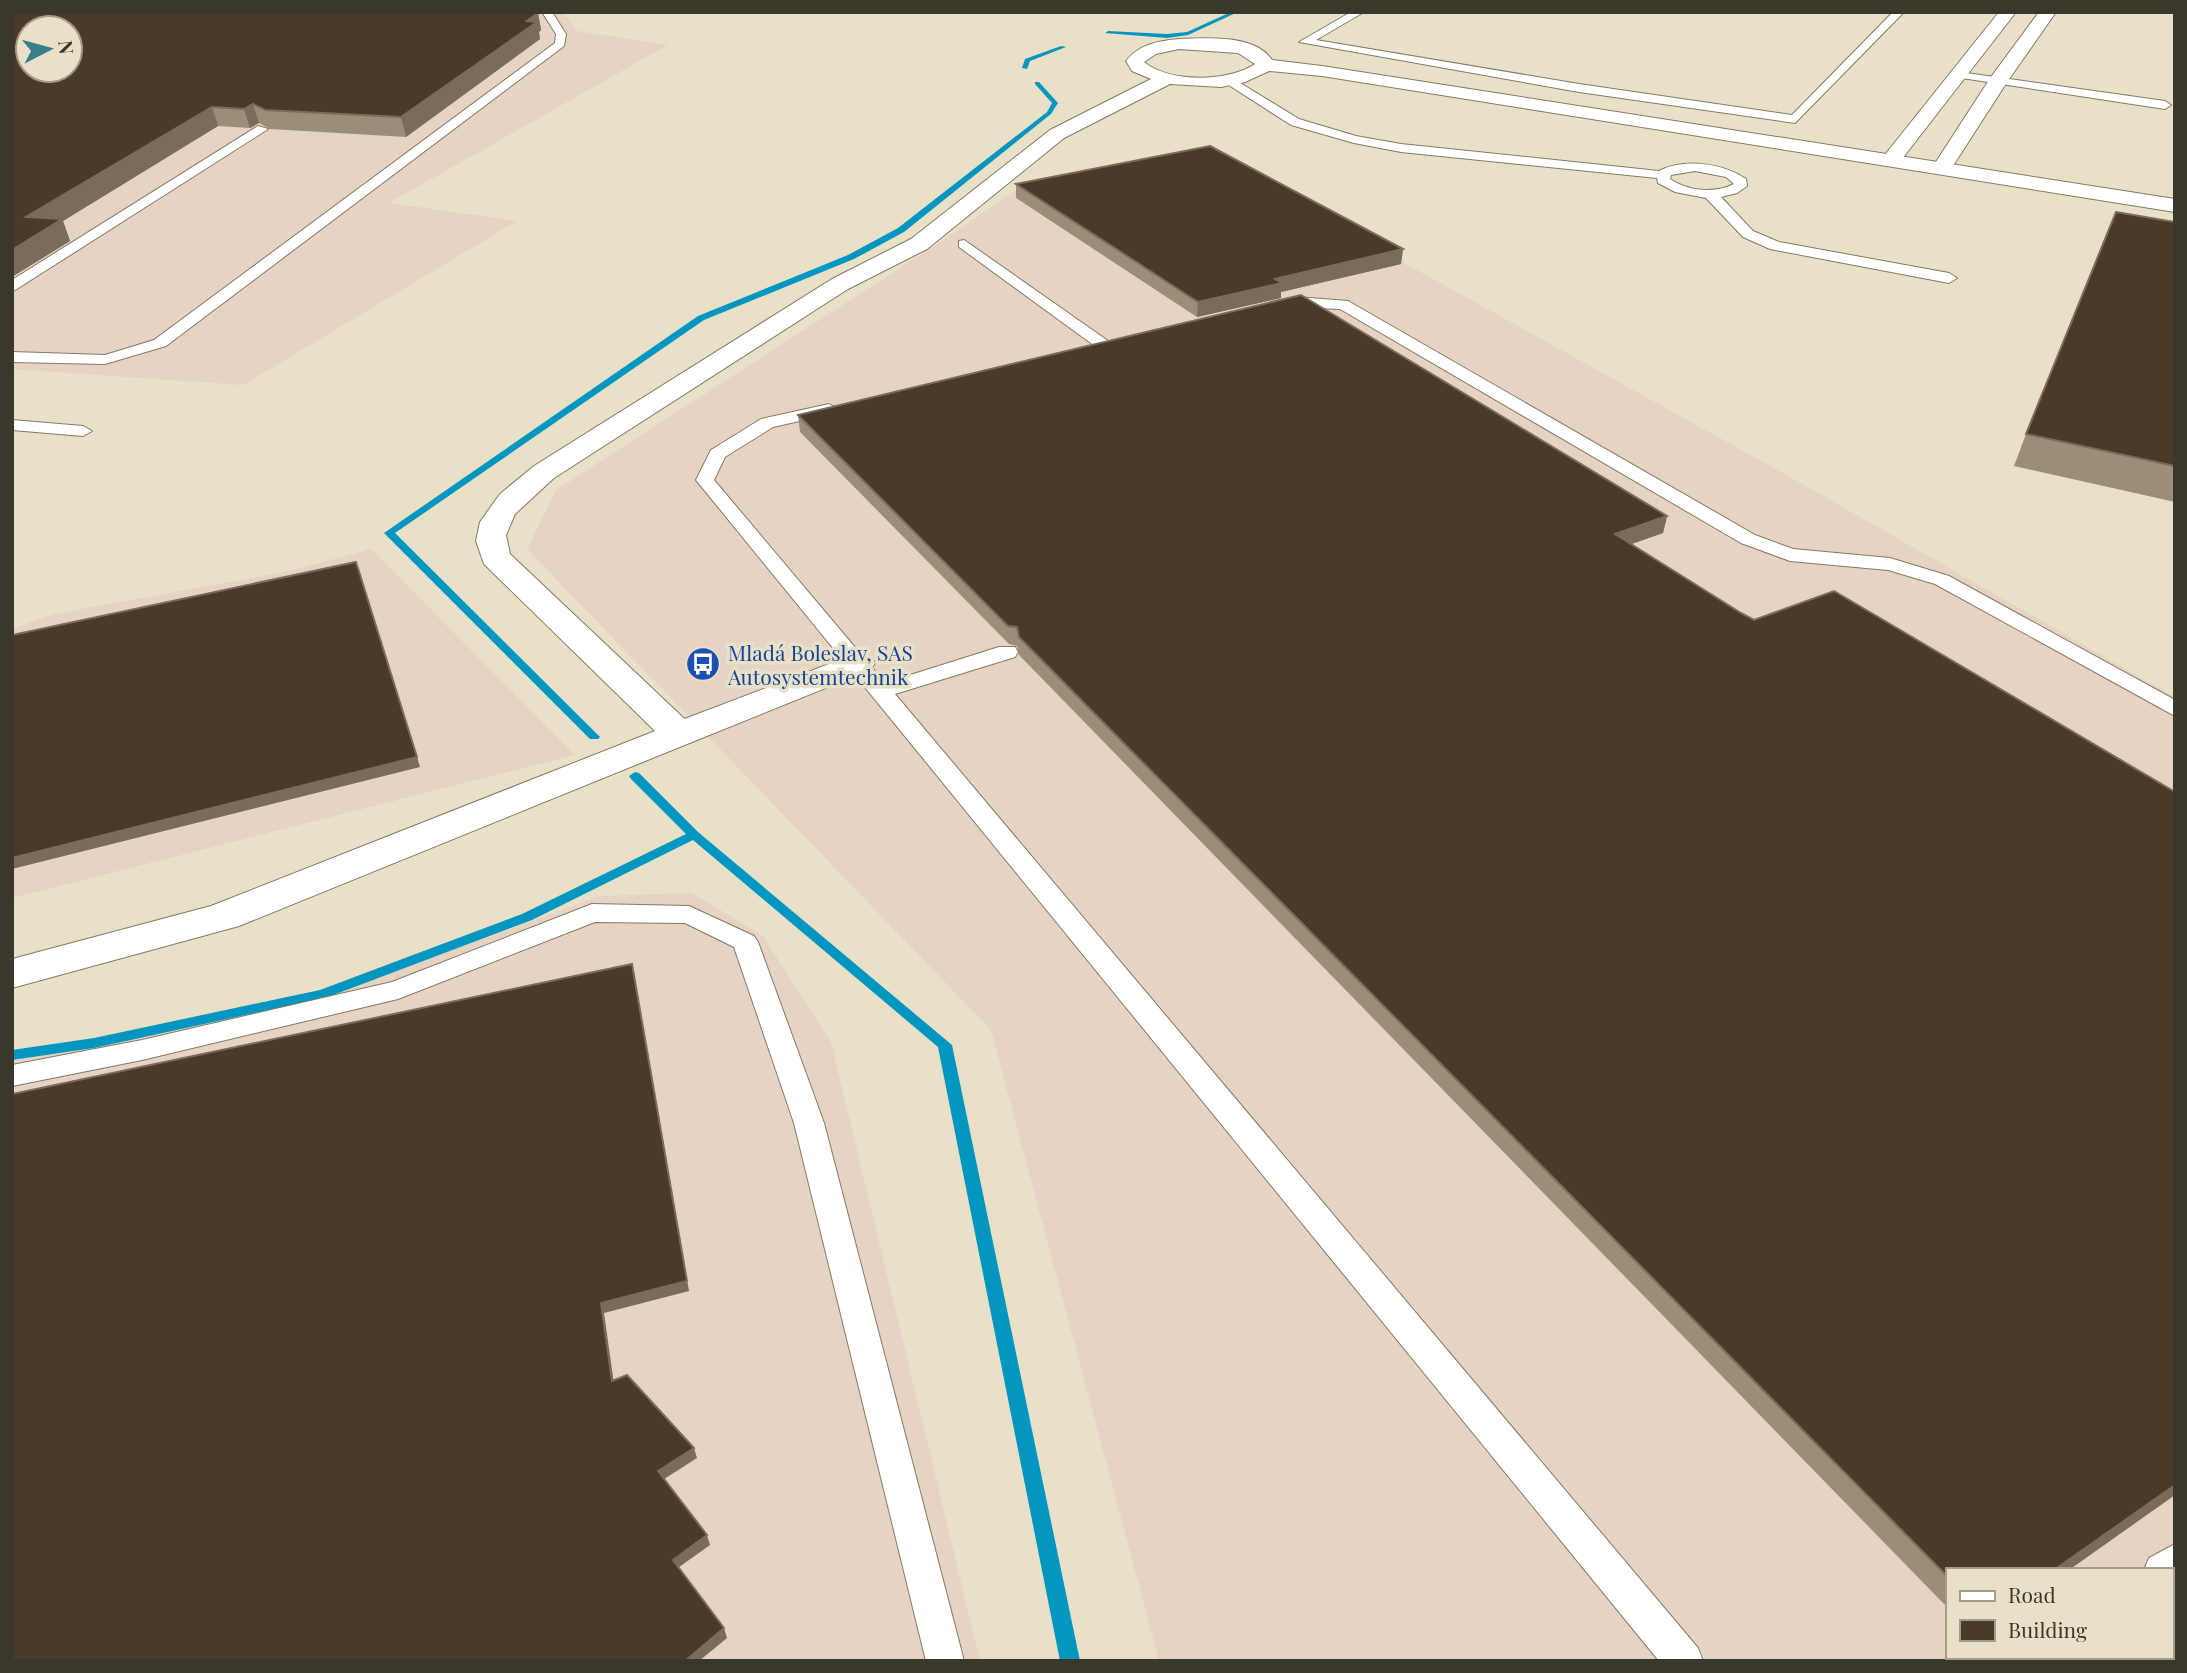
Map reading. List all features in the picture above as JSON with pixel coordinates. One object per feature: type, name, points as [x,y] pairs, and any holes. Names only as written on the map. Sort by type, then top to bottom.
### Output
[{"type":"street","points":[[1891,160],[2008,12]]},
{"type":"street","points":[[1942,168],[1998,80],[2048,12]]},
{"type":"street","points":[[1265,65],[1263,60],[1245,49],[1209,44],[1160,47],[1140,54],[1135,61],[1144,72],[1166,79],[1228,80],[1246,77],[1265,65],[1322,71],[2175,206]]},
{"type":"street","points":[[679,734],[495,557],[490,537],[510,502],[566,456],[841,284],[919,244],[1057,134],[1166,79]]},
{"type":"street","points":[[12,974],[225,916],[858,663]]},
{"type":"lane","points":[[12,357],[109,360],[137,354],[160,343],[560,44],[561,34],[547,12]]},
{"type":"lane","points":[[1359,12],[1305,42],[1579,88],[1795,119],[1899,12]]},
{"type":"lane","points":[[1959,75],[2171,106]]},
{"type":"lane","points":[[1228,80],[1295,122],[1354,139],[1401,148],[1662,175],[1682,167],[1707,168],[1730,174],[1741,182],[1735,190],[1709,193],[1676,188],[1667,184],[1662,175]]},
{"type":"lane","points":[[12,287],[262,129]]},
{"type":"lane","points":[[1709,193],[1748,234],[1775,246],[1949,278]]},
{"type":"lane","points":[[964,244],[1112,344],[1078,352]]},
{"type":"lane","points":[[1270,308],[1296,302],[1343,304],[1748,539],[1790,555],[1890,564],[1941,580],[2175,709]]},
{"type":"lane","points":[[848,405],[766,423],[717,454],[705,480],[1684,1661]]},
{"type":"lane","points":[[12,425],[83,430]]},
{"type":"lane","points":[[881,691],[1007,652]]},
{"type":"lane","points":[[12,1076],[142,1050],[398,990],[592,913],[690,915],[745,942],[809,1123],[945,1661]]},
{"type":"shaded area","points":[[12,12],[564,12],[577,31],[668,45],[389,203],[517,221],[243,385],[12,369]]},
{"type":"shaded area","points":[[1202,151],[1783,473],[2175,697],[2175,1661],[1159,1661],[991,1030],[527,549],[556,490],[945,239],[1020,187]]},
{"type":"shaded area","points":[[371,549],[575,755],[12,898],[12,629],[54,614],[290,571]]},
{"type":"shaded area","points":[[692,893],[763,936],[831,1042],[980,1661],[12,1661],[12,1061],[337,993],[599,896]]},
{"type":"building","points":[[12,12],[538,13],[527,21],[537,22],[401,117],[265,110],[253,104],[244,109],[212,107],[26,217],[62,219],[12,250]]},
{"type":"building","points":[[1210,146],[1403,249],[1275,279],[1282,283],[1198,302],[1016,184]]},
{"type":"building","points":[[2116,212],[2175,222],[2175,466],[2026,434]]},
{"type":"building","points":[[1301,295],[1667,516],[1615,534],[1741,613],[1754,620],[1834,591],[2175,792],[2175,1485],[2057,1568],[1946,1568],[1946,1575],[1019,637],[1017,627],[1008,626],[798,415]]},
{"type":"building","points":[[356,562],[417,757],[12,858],[12,635]]},
{"type":"building","points":[[632,964],[687,1281],[601,1303],[612,1381],[627,1375],[694,1448],[658,1471],[707,1535],[673,1560],[724,1628],[685,1661],[12,1661],[12,1094]]},
{"type":"waterway","points":[[1108,33],[1167,36],[1188,33],[1236,12]]},
{"type":"waterway","points":[[1025,68],[1027,60],[1063,47]]},
{"type":"waterway","points":[[594,737],[389,533],[701,318],[851,257],[901,230],[1049,113],[1055,103],[1037,83]]},
{"type":"waterway","points":[[635,776],[694,835]]},
{"type":"waterway","points":[[12,1055],[94,1043],[323,994],[527,917],[694,835]]},
{"type":"waterway","points":[[694,835],[945,1045],[1070,1661]]},
{"type":"place","name":"Mladá Boleslav, SAS Autosystemtechnik","points":[[703,664]]}]
